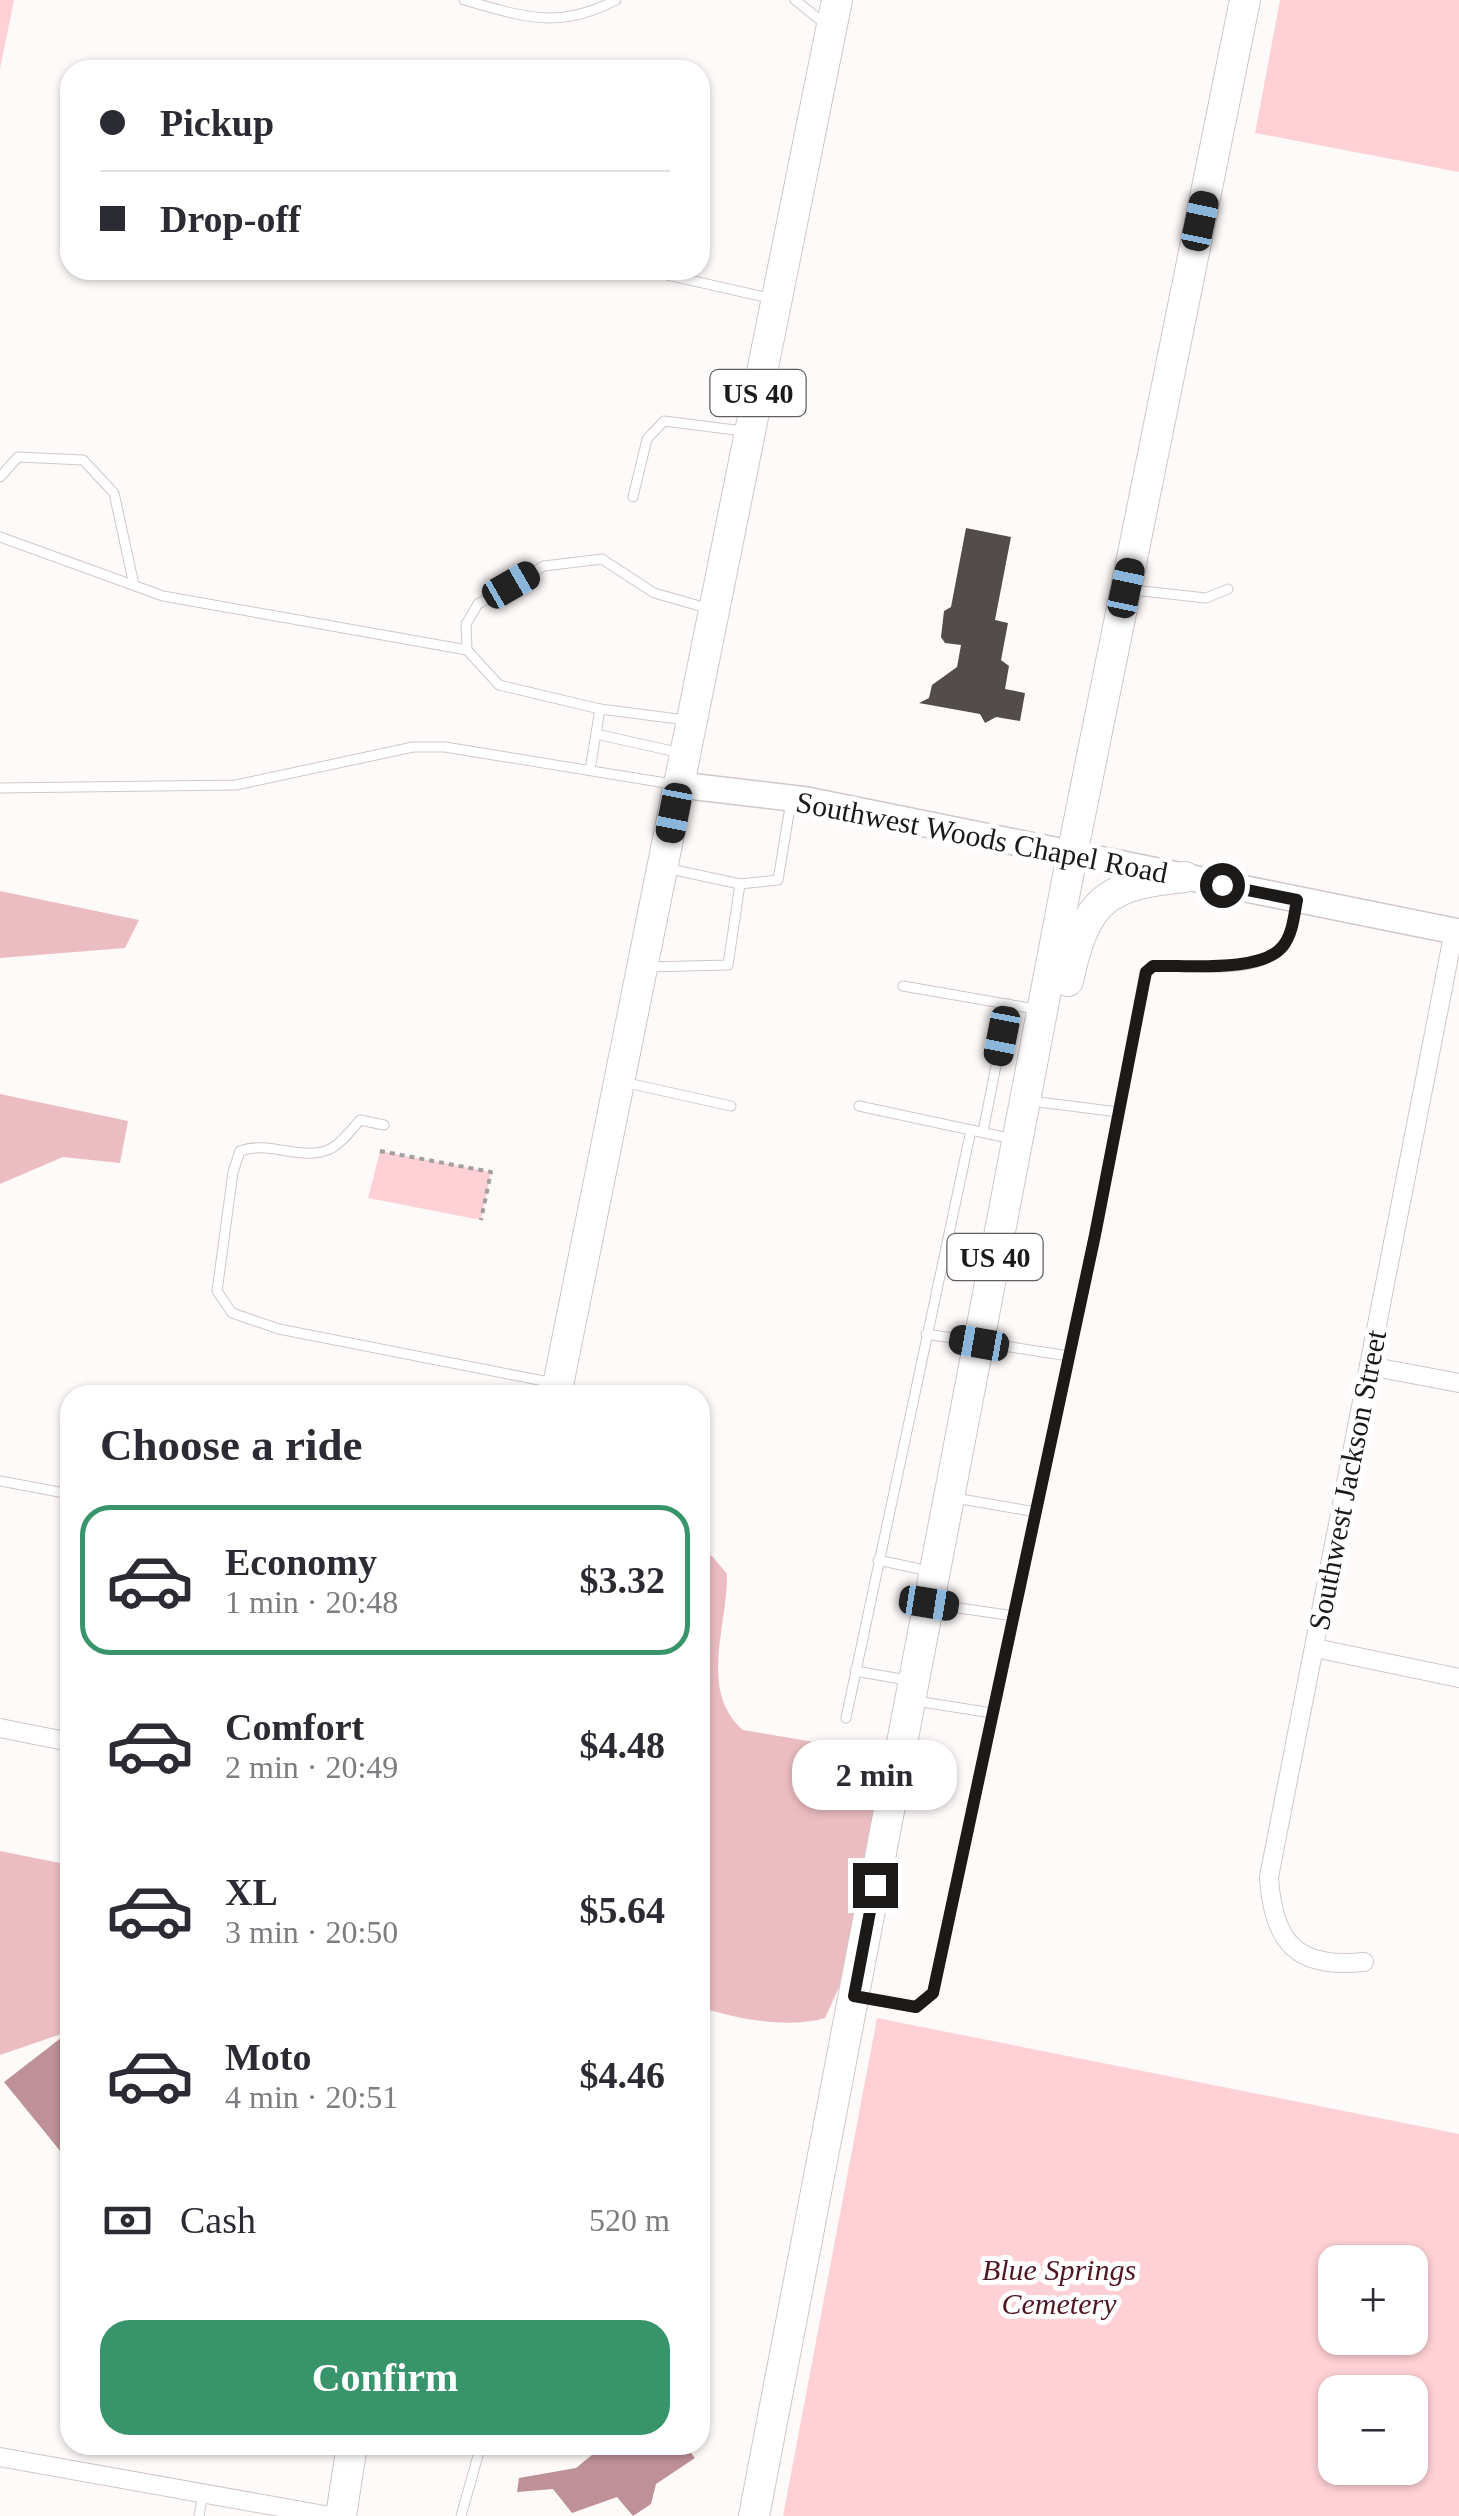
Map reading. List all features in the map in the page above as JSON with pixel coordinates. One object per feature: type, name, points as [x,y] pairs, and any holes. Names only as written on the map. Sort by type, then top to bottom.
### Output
[{"type":"main road","name":"US 40","points":[[754,2516],[1072,854],[1245,0]]},
{"type":"main road","name":"US 40","points":[[558,1385],[834,14]]},
{"type":"main road","name":"Southwest Woods Chapel Road","points":[[680,786],[792,798],[1456,931]]},
{"type":"main road","points":[[1025,1101],[1044,1068],[1081,928],[1089,914],[1120,888],[1185,878]]},
{"type":"main road","points":[[341,2516],[350,2455]]},
{"type":"street","name":"Southwest Jackson Street","points":[[1364,1962],[1334,1966],[1304,1958],[1283,1937],[1271,1909],[1268,1877],[1456,931]]},
{"type":"street","points":[[1369,1366],[1459,1383]]},
{"type":"street","points":[[1315,1648],[1459,1678]]},
{"type":"street","points":[[0,1728],[60,1740]]},
{"type":"street","points":[[0,2456],[330,2516]]},
{"type":"lane","points":[[464,0],[551,20],[574,18],[616,0]]},
{"type":"lane","points":[[795,0],[834,14]]},
{"type":"lane","points":[[689,280],[776,300]]},
{"type":"lane","points":[[633,498],[647,439],[664,421],[750,432]]},
{"type":"lane","points":[[0,477],[18,457],[84,460],[114,492],[134,585]]},
{"type":"lane","points":[[0,538],[163,596],[467,650],[499,686],[600,709],[692,721]]},
{"type":"lane","points":[[467,650],[466,624],[478,604],[544,566],[602,559],[654,593],[715,610]]},
{"type":"lane","points":[[1126,588],[1206,598],[1228,589]]},
{"type":"lane","points":[[590,770],[600,709]]},
{"type":"lane","points":[[596,734],[686,754]]},
{"type":"lane","points":[[0,788],[236,786],[413,747],[445,748],[680,786]]},
{"type":"lane","points":[[663,868],[740,884],[778,880],[792,798]]},
{"type":"lane","points":[[643,966],[728,965],[740,884]]},
{"type":"lane","points":[[854,1996],[916,2007],[933,1993],[1069,1356],[1146,972],[1153,966],[1254,964],[1282,948],[1292,929],[1297,900]]},
{"type":"lane","points":[[904,986],[1042,1010]]},
{"type":"lane","points":[[983,1132],[1008,1004]]},
{"type":"lane","points":[[620,1082],[731,1106]]},
{"type":"lane","points":[[1025,1101],[1118,1112]]},
{"type":"lane","points":[[859,1106],[1018,1140]]},
{"type":"lane","points":[[384,1124],[360,1120],[331,1149],[307,1153],[256,1145],[240,1151],[232,1172],[216,1292],[232,1313],[280,1329],[534,1385]]},
{"type":"lane","points":[[846,1718],[971,1130]]},
{"type":"lane","points":[[926,1334],[1069,1356]]},
{"type":"lane","points":[[0,1480],[60,1492]]},
{"type":"lane","points":[[950,1497],[1036,1512]]},
{"type":"lane","points":[[878,1560],[935,1572]]},
{"type":"lane","points":[[929,1603],[1014,1616]]},
{"type":"lane","points":[[855,1671],[992,1713]]},
{"type":"lane","points":[[461,2516],[478,2455]]},
{"type":"lane","points":[[199,2516],[203,2493]]},
{"type":"path","points":[[380,1151],[491,1172],[481,1220]]},
{"type":"green space","points":[[0,0],[14,0],[0,69]]},
{"type":"green space","points":[[1280,0],[1459,0],[1459,172],[1255,133]]},
{"type":"green space","points":[[380,1151],[491,1172],[481,1220],[368,1198]]},
{"type":"green space","name":"Blue Springs Cemetery","points":[[877,2018],[1459,2134],[1459,2516],[783,2516]]},
{"type":"shaded area","points":[[0,891],[139,920],[125,948],[0,958]]},
{"type":"shaded area","points":[[0,1094],[128,1121],[120,1163],[63,1157],[0,1184]]},
{"type":"shaded area","points":[[710,1556],[727,1574],[718,1677],[729,1714],[743,1730],[856,1749],[881,1776],[841,1983],[825,2018],[795,2023],[710,2010]]},
{"type":"shaded area","points":[[0,1851],[60,1863],[60,2034],[0,2055]]},
{"type":"shaded area","points":[[60,2039],[60,2151],[4,2082]]},
{"type":"shaded area","points":[[592,2455],[695,2458],[656,2484],[651,2504],[633,2516],[617,2497],[572,2513],[553,2489],[517,2492],[519,2478],[576,2468]]},
{"type":"building","points":[[966,528],[1011,537],[995,620],[1008,623],[1001,660],[1009,666],[1005,689],[1025,693],[1020,721],[996,717],[985,723],[980,714],[919,703],[929,698],[932,685],[957,667],[961,645],[945,643],[941,637],[944,611],[951,607]]},
{"type":"route","points":[[875,1885],[854,1996],[916,2007],[933,1993],[1095,1235],[1146,972],[1153,966],[1254,964],[1282,948],[1292,929],[1297,900],[1222,885]]}]
